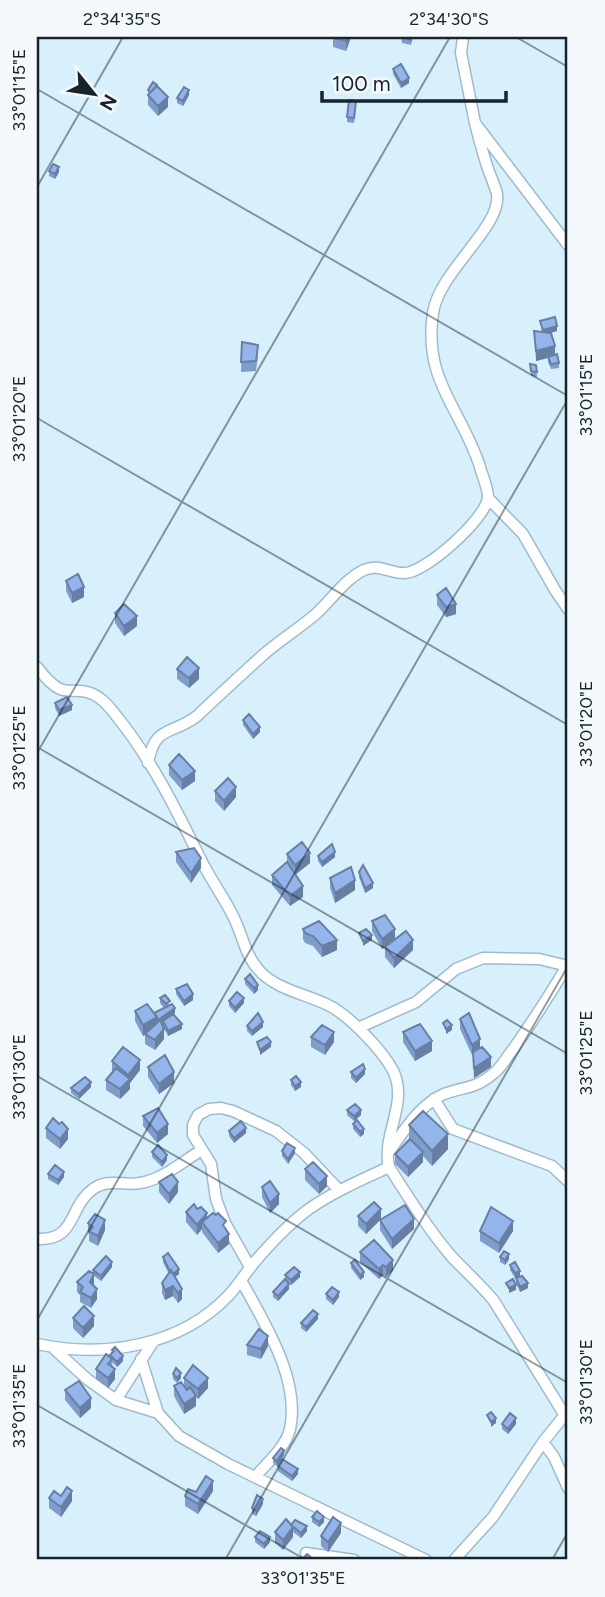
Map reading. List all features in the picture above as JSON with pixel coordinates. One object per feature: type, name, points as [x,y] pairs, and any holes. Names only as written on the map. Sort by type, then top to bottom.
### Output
[{"type":"street","points":[[463,37],[461,54],[475,123],[497,194],[496,209],[486,229],[450,274],[433,311],[432,346],[437,375],[476,455],[488,498],[523,534],[568,609]]},
{"type":"street","points":[[475,123],[568,245]]},
{"type":"street","points":[[148,763],[150,748],[157,737],[164,731],[187,724],[197,716],[348,582],[364,570],[377,567],[404,573],[418,570],[465,531],[480,515],[488,498]]},
{"type":"street","points":[[37,667],[57,687],[83,691],[103,701],[120,719],[188,833],[242,932],[248,954],[258,970],[290,990],[330,1006],[358,1028],[386,1060],[396,1078],[398,1093],[387,1162],[427,1226],[494,1301],[566,1412],[493,1517],[454,1560]]},
{"type":"street","points":[[37,1344],[98,1350],[153,1342],[195,1324],[230,1294],[260,1256],[307,1210],[387,1162],[404,1130],[434,1099],[482,1082],[497,1071],[568,966],[539,959],[483,958],[456,969],[416,1002],[358,1028]]},
{"type":"street","points":[[434,1099],[453,1129],[552,1166],[568,1181]]},
{"type":"street","points":[[250,1267],[225,1223],[216,1199],[211,1164],[193,1135],[193,1125],[198,1115],[209,1109],[220,1108],[233,1111],[276,1131],[304,1153],[339,1191]]},
{"type":"street","points":[[37,1239],[49,1240],[64,1233],[90,1190],[101,1184],[140,1183],[159,1177],[202,1150]]},
{"type":"street","points":[[241,1280],[281,1358],[292,1408],[290,1429],[284,1443],[255,1477]]},
{"type":"street","points":[[116,1400],[153,1342]]},
{"type":"street","points":[[52,1347],[87,1379],[116,1400],[158,1413]]},
{"type":"street","points":[[141,1359],[158,1413],[179,1436],[203,1451],[426,1560]]},
{"type":"street","points":[[543,1442],[554,1457],[568,1488]]},
{"type":"street","points":[[306,1553],[354,1560]]},
{"type":"building","points":[[401,64],[409,78],[401,83],[393,69]]},
{"type":"building","points":[[153,82],[157,85],[151,92],[148,90]]},
{"type":"building","points":[[157,86],[168,97],[158,106],[148,95]]},
{"type":"building","points":[[184,87],[189,90],[183,101],[177,98]]},
{"type":"building","points":[[349,100],[356,101],[354,118],[347,117]]},
{"type":"building","points":[[53,164],[59,167],[55,174],[49,171]]},
{"type":"building","points":[[555,317],[557,326],[543,330],[540,321]]},
{"type":"building","points":[[534,331],[551,333],[555,346],[536,351]]},
{"type":"building","points":[[242,342],[258,345],[256,361],[241,362]]},
{"type":"building","points":[[557,354],[559,363],[551,364],[548,357]]},
{"type":"building","points":[[530,364],[536,365],[537,372],[531,371]]},
{"type":"building","points":[[78,574],[84,587],[72,593],[66,581]]},
{"type":"building","points":[[446,588],[456,604],[446,607],[437,595]]},
{"type":"building","points":[[124,604],[137,616],[124,626],[115,613]]},
{"type":"building","points":[[187,657],[199,668],[189,678],[177,669]]},
{"type":"building","points":[[67,697],[72,705],[59,710],[55,703]]},
{"type":"building","points":[[249,714],[260,727],[253,734],[243,720]]},
{"type":"building","points":[[179,754],[195,771],[182,780],[169,765]]},
{"type":"building","points":[[228,778],[236,787],[224,801],[215,791]]},
{"type":"building","points":[[302,842],[310,853],[295,865],[287,854]]},
{"type":"building","points":[[332,844],[335,852],[322,862],[318,856]]},
{"type":"building","points":[[194,848],[201,858],[191,873],[176,852]]},
{"type":"building","points":[[287,862],[303,886],[290,896],[272,875]]},
{"type":"building","points":[[363,865],[373,883],[365,888],[359,872]]},
{"type":"building","points":[[351,867],[355,880],[335,893],[330,878]]},
{"type":"building","points":[[385,915],[395,929],[382,939],[372,921]]},
{"type":"building","points":[[319,921],[337,940],[322,946],[313,936],[305,933],[303,929]]},
{"type":"building","points":[[366,929],[372,935],[363,941],[359,933]]},
{"type":"building","points":[[406,931],[413,940],[394,958],[385,947]]},
{"type":"building","points":[[250,974],[258,985],[254,988],[245,979]]},
{"type":"building","points":[[187,984],[193,994],[184,1001],[176,989]]},
{"type":"building","points":[[237,992],[244,998],[235,1008],[229,1001]]},
{"type":"building","points":[[165,995],[170,1001],[166,1004],[160,998]]},
{"type":"building","points":[[147,1004],[157,1017],[143,1025],[135,1011]]},
{"type":"building","points":[[172,1004],[175,1008],[158,1020],[154,1013]]},
{"type":"building","points":[[258,1013],[263,1022],[252,1031],[247,1026]]},
{"type":"building","points":[[469,1013],[480,1039],[472,1045],[460,1019]]},
{"type":"building","points":[[173,1014],[182,1024],[168,1031],[163,1021]]},
{"type":"building","points":[[160,1020],[164,1029],[155,1040],[145,1034]]},
{"type":"building","points":[[447,1020],[452,1025],[446,1029],[443,1023]]},
{"type":"building","points":[[420,1024],[432,1041],[415,1051],[403,1032]]},
{"type":"building","points":[[322,1025],[334,1032],[325,1045],[311,1037]]},
{"type":"building","points":[[267,1037],[271,1042],[260,1050],[257,1042]]},
{"type":"building","points":[[123,1047],[140,1060],[128,1075],[112,1061]]},
{"type":"building","points":[[482,1047],[491,1057],[474,1068],[473,1052]]},
{"type":"building","points":[[165,1055],[174,1072],[159,1084],[148,1067]]},
{"type":"building","points":[[363,1064],[365,1069],[356,1078],[351,1072]]},
{"type":"building","points":[[116,1068],[130,1079],[120,1089],[106,1080]]},
{"type":"building","points":[[296,1076],[301,1082],[295,1086],[291,1080]]},
{"type":"building","points":[[85,1077],[91,1082],[79,1094],[71,1088]]},
{"type":"building","points":[[355,1104],[361,1110],[354,1116],[347,1110]]},
{"type":"building","points":[[158,1108],[168,1124],[157,1133],[143,1116]]},
{"type":"building","points":[[423,1111],[448,1134],[432,1151],[409,1125]]},
{"type":"building","points":[[53,1118],[68,1129],[60,1139],[46,1128]]},
{"type":"building","points":[[357,1120],[364,1129],[360,1132],[353,1124]]},
{"type":"building","points":[[241,1121],[246,1128],[234,1138],[229,1131]]},
{"type":"building","points":[[410,1139],[423,1152],[408,1167],[395,1154]]},
{"type":"building","points":[[287,1143],[295,1148],[288,1159],[282,1151]]},
{"type":"building","points":[[158,1145],[167,1155],[162,1162],[152,1152]]},
{"type":"building","points":[[313,1162],[327,1176],[319,1184],[305,1169]]},
{"type":"building","points":[[55,1165],[64,1172],[58,1180],[48,1174]]},
{"type":"building","points":[[172,1174],[178,1182],[169,1194],[159,1182]]},
{"type":"building","points":[[270,1181],[279,1194],[270,1203],[262,1187]]},
{"type":"building","points":[[374,1202],[381,1209],[366,1224],[358,1216]]},
{"type":"building","points":[[194,1204],[197,1209],[201,1207],[207,1213],[197,1225],[186,1212]]},
{"type":"building","points":[[405,1205],[414,1219],[392,1239],[380,1220]]},
{"type":"building","points":[[491,1207],[513,1221],[499,1243],[480,1231]]},
{"type":"building","points":[[213,1213],[218,1213],[226,1221],[223,1225],[229,1234],[218,1243],[202,1222]]},
{"type":"building","points":[[95,1214],[105,1220],[98,1236],[89,1231],[93,1227],[88,1223]]},
{"type":"building","points":[[374,1240],[393,1260],[386,1267],[383,1265],[379,1269],[360,1252]]},
{"type":"building","points":[[504,1251],[509,1254],[505,1260],[500,1257]]},
{"type":"building","points":[[168,1253],[179,1269],[173,1274],[163,1257]]},
{"type":"building","points":[[106,1256],[112,1262],[101,1276],[93,1270]]},
{"type":"building","points":[[355,1260],[364,1272],[360,1275],[351,1263]]},
{"type":"building","points":[[515,1262],[520,1271],[515,1273],[510,1265]]},
{"type":"building","points":[[294,1267],[300,1272],[291,1280],[285,1275]]},
{"type":"building","points":[[171,1270],[182,1289],[178,1293],[173,1286],[165,1290],[162,1283]]},
{"type":"building","points":[[89,1271],[94,1274],[90,1282],[97,1289],[91,1298],[80,1292],[83,1287],[77,1282]]},
{"type":"building","points":[[522,1276],[528,1283],[520,1287],[516,1278]]},
{"type":"building","points":[[285,1279],[289,1284],[278,1296],[273,1292]]},
{"type":"building","points":[[513,1279],[516,1285],[509,1288],[506,1283]]},
{"type":"building","points":[[332,1287],[339,1292],[333,1300],[326,1294]]},
{"type":"building","points":[[84,1306],[94,1316],[83,1328],[73,1318]]},
{"type":"building","points":[[313,1310],[318,1314],[306,1327],[301,1323]]},
{"type":"building","points":[[259,1329],[268,1336],[261,1349],[247,1345]]},
{"type":"building","points":[[115,1347],[123,1356],[117,1362],[110,1355]]},
{"type":"building","points":[[106,1354],[112,1359],[108,1364],[115,1369],[108,1378],[96,1369]]},
{"type":"building","points":[[193,1365],[208,1378],[198,1389],[184,1378]]},
{"type":"building","points":[[176,1368],[181,1373],[177,1378],[173,1374]]},
{"type":"building","points":[[79,1381],[91,1398],[80,1408],[65,1390]]},
{"type":"building","points":[[181,1382],[187,1390],[190,1387],[196,1396],[184,1404],[174,1386]]},
{"type":"building","points":[[491,1412],[496,1418],[491,1422],[487,1415]]},
{"type":"building","points":[[510,1413],[516,1418],[508,1429],[502,1424]]},
{"type":"building","points":[[281,1448],[284,1450],[277,1461],[273,1458]]},
{"type":"building","points":[[282,1459],[298,1469],[292,1476],[278,1466]]},
{"type":"building","points":[[206,1476],[213,1481],[198,1504],[185,1496],[188,1489],[196,1492]]},
{"type":"building","points":[[67,1487],[72,1491],[61,1507],[49,1498],[54,1491],[61,1496]]},
{"type":"building","points":[[257,1495],[263,1499],[256,1511],[252,1508]]},
{"type":"building","points":[[317,1511],[324,1517],[319,1522],[312,1517]]},
{"type":"building","points":[[333,1517],[341,1523],[328,1542],[321,1536]]},
{"type":"building","points":[[286,1519],[293,1527],[283,1540],[275,1532]]},
{"type":"building","points":[[295,1520],[307,1526],[301,1533],[291,1525]]},
{"type":"building","points":[[260,1531],[270,1537],[264,1544],[255,1537]]},
{"type":"building","points":[[307,1554],[314,1560],[301,1560]]}]
